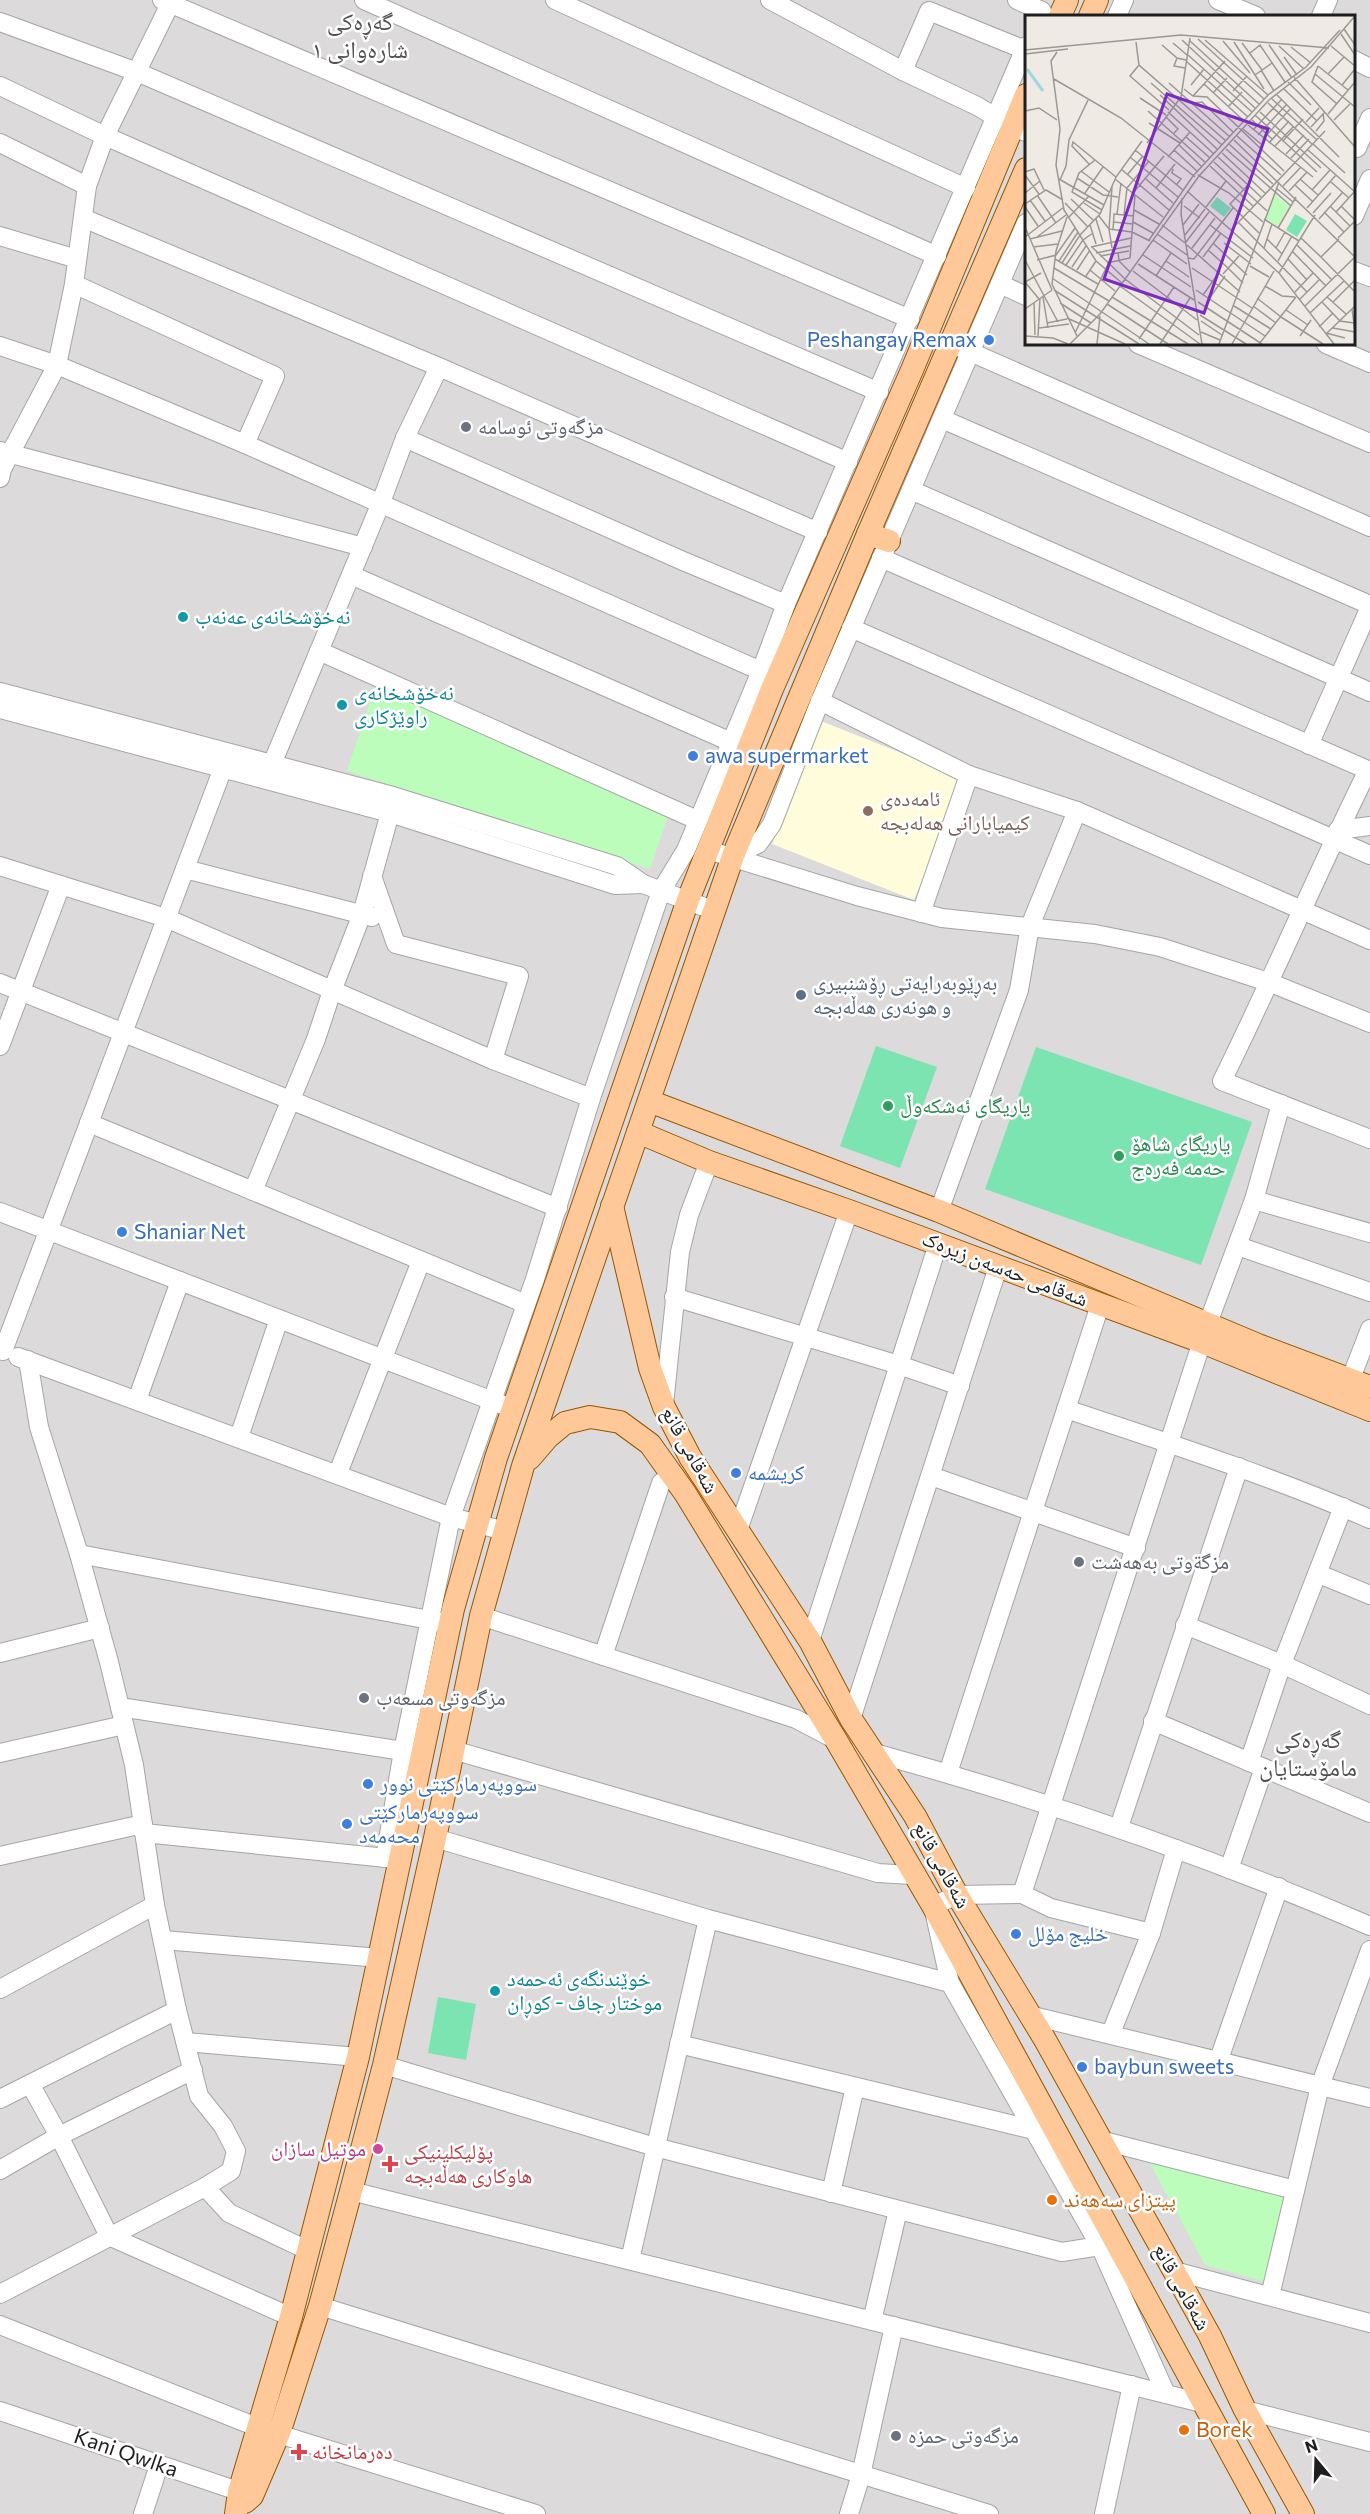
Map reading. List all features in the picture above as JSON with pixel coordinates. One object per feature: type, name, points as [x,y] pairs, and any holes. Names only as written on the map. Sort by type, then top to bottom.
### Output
[{"type":"main road","points":[[1047,11],[1068,0]]},
{"type":"main road","points":[[1090,15],[1097,0]]},
{"type":"main road","points":[[269,2430],[291,2317],[358,2057],[380,1958],[393,1859],[440,1622],[477,1524],[503,1405],[708,850],[763,681],[1016,111]]},
{"type":"main road","points":[[241,2503],[320,2306],[384,2065],[435,1838],[481,1616],[523,1466],[733,856],[879,544],[950,343],[1025,171]]},
{"type":"main road","name":"شەقامی حەسەن زیرەک","points":[[649,1101],[939,1211],[1205,1333],[1355,1388],[1370,1410]]},
{"type":"main road","name":"شەقامی حەسەن زیرەک","points":[[638,1132],[709,1162],[849,1211],[1100,1305],[1205,1333]]},
{"type":"main road","name":"شەقامی قانع","points":[[612,1206],[650,1368],[664,1407],[690,1457],[810,1641],[851,1719],[915,1816],[957,1895],[1029,2015],[1174,2271],[1210,2336],[1245,2410],[1303,2514]]},
{"type":"main road","name":"شەقامی قانع","points":[[523,1466],[565,1423],[590,1417],[620,1422],[650,1444],[672,1473],[836,1740],[912,1875],[933,1906],[1049,2116],[1202,2403],[1239,2464],[1264,2514]]},
{"type":"main road","points":[[685,1492],[706,1481]]},
{"type":"street","points":[[364,0],[937,256]]},
{"type":"street","points":[[555,0],[966,188]]},
{"type":"street","points":[[770,0],[796,6],[903,71],[977,106],[1016,111]]},
{"type":"street","points":[[1017,0],[1047,11]]},
{"type":"street","points":[[1117,15],[1124,0]]},
{"type":"street","points":[[1321,15],[1328,0]]},
{"type":"street","points":[[0,477],[5,453],[57,365],[74,284],[87,186],[105,136],[169,1],[910,319]]},
{"type":"street","points":[[1230,6],[1253,15]]},
{"type":"street","points":[[903,71],[929,11],[1025,48]]},
{"type":"street","points":[[0,22],[137,72],[879,392]]},
{"type":"street","points":[[0,1856],[143,1828],[393,1859],[403,1751],[440,1622],[451,1517],[503,1405],[526,1304],[591,1098],[661,891],[686,850],[731,742],[763,681],[786,603],[879,392],[902,366],[910,319],[966,188],[1016,111],[1025,54]]},
{"type":"street","points":[[1355,61],[1370,68]]},
{"type":"street","points":[[0,86],[105,136],[848,462]]},
{"type":"street","points":[[1360,149],[1370,118]]},
{"type":"street","points":[[0,143],[87,186]]},
{"type":"street","points":[[1355,212],[1370,179]]},
{"type":"street","points":[[83,218],[438,367],[818,532]]},
{"type":"street","points":[[733,856],[750,850],[769,831],[851,628],[879,544],[911,490],[1025,225]]},
{"type":"street","points":[[0,236],[78,259]]},
{"type":"street","points":[[74,284],[275,376],[245,444]]},
{"type":"street","points":[[1000,284],[1025,296]]},
{"type":"street","points":[[950,343],[1370,526]]},
{"type":"street","points":[[1140,345],[1370,443]]},
{"type":"street","points":[[1328,345],[1370,363]]},
{"type":"street","points":[[0,346],[57,365],[245,444],[763,681]]},
{"type":"street","points":[[272,764],[363,547],[405,438],[438,367]]},
{"type":"street","points":[[942,420],[1370,606],[1310,745]]},
{"type":"street","points":[[405,438],[683,561],[786,603]]},
{"type":"street","points":[[5,453],[363,547]]},
{"type":"street","points":[[911,490],[1370,692]]},
{"type":"street","points":[[879,544],[1310,745],[1369,770],[1336,834],[1271,983],[1222,1081],[1370,1139]]},
{"type":"street","points":[[351,575],[731,742]]},
{"type":"street","points":[[851,628],[1336,834],[1370,855]]},
{"type":"street","points":[[319,651],[697,820]]},
{"type":"street","points":[[0,692],[88,724],[223,768],[390,813],[615,885],[643,884]]},
{"type":"street","points":[[820,701],[969,775],[1077,811],[1370,940]]},
{"type":"street","points":[[0,709],[88,724],[272,764],[393,796],[617,866],[643,884],[715,911]]},
{"type":"street","points":[[223,768],[2,1351],[338,1473],[451,1517],[505,1531]]},
{"type":"street","points":[[921,913],[969,775]]},
{"type":"street","points":[[939,1211],[1019,990],[1030,926],[1077,811]]},
{"type":"street","points":[[253,1191],[316,1039],[362,914],[390,813]]},
{"type":"street","points":[[1336,834],[1370,826]]},
{"type":"street","points":[[708,850],[857,896],[942,918],[1095,934],[1160,946],[1271,983],[1370,1023]]},
{"type":"street","points":[[0,866],[166,918],[493,1060],[591,1098]]},
{"type":"street","points":[[184,869],[387,921]]},
{"type":"street","points":[[372,876],[396,945],[519,976],[493,1060]]},
{"type":"street","points":[[0,1046],[61,885]]},
{"type":"street","points":[[0,983],[558,1208]]},
{"type":"street","points":[[1022,1894],[1205,1333],[1254,1200],[1281,1104]]},
{"type":"street","points":[[89,1123],[526,1304]]},
{"type":"street","points":[[664,1407],[680,1252],[689,1215],[709,1162]]},
{"type":"street","points":[[1254,1200],[1370,1233]]},
{"type":"street","points":[[738,1530],[849,1211]]},
{"type":"street","points":[[0,1212],[503,1405]]},
{"type":"street","points":[[810,1641],[938,1244]]},
{"type":"street","points":[[1238,1246],[1370,1292]]},
{"type":"street","points":[[338,1473],[421,1261]]},
{"type":"street","points":[[851,1719],[998,1267]]},
{"type":"street","points":[[137,1400],[180,1281]]},
{"type":"street","points":[[674,1297],[899,1365],[960,1386]]},
{"type":"street","points":[[948,1773],[1100,1305]]},
{"type":"street","points":[[239,1437],[279,1319]]},
{"type":"street","points":[[1355,1388],[1370,1329]]},
{"type":"street","points":[[0,2294],[205,2187],[231,2171],[236,2151],[223,2126],[199,2096],[177,2010],[155,1905],[134,1765],[80,1554],[39,1427],[28,1360]]},
{"type":"street","points":[[1066,1409],[1239,1467],[1370,1519]]},
{"type":"street","points":[[1119,1827],[1239,1467]]},
{"type":"street","points":[[603,1656],[661,1483],[672,1473]]},
{"type":"street","points":[[931,1476],[1136,1548]]},
{"type":"street","points":[[1229,1869],[1282,1664],[1343,1507]]},
{"type":"street","points":[[80,1554],[440,1622]]},
{"type":"street","points":[[1318,1574],[1370,1595]]},
{"type":"street","points":[[481,1616],[796,1719],[836,1740]]},
{"type":"street","points":[[1185,1625],[1282,1664],[1370,1705]]},
{"type":"street","points":[[0,1653],[100,1628]]},
{"type":"street","points":[[0,1753],[122,1716],[403,1751]]},
{"type":"street","points":[[1153,1721],[1370,1814]]},
{"type":"street","points":[[453,1750],[878,1873],[912,1875]]},
{"type":"street","points":[[871,1752],[948,1773],[1119,1827],[1280,1887],[1370,1926]]},
{"type":"street","points":[[435,1838],[708,1919],[950,1983]]},
{"type":"street","points":[[1111,2033],[1151,1933],[1176,1848]]},
{"type":"street","points":[[1218,2062],[1280,1887]]},
{"type":"street","points":[[1151,1933],[1051,1908],[1022,1894],[957,1895],[933,1906],[950,1983],[1100,2246],[1166,2394]]},
{"type":"street","points":[[0,1989],[155,1905]]},
{"type":"street","points":[[630,2260],[708,1919]]},
{"type":"street","points":[[163,1940],[380,1958]]},
{"type":"street","points":[[1270,2296],[1320,2086],[1370,1950]]},
{"type":"street","points":[[0,2099],[177,2010]]},
{"type":"street","points":[[1029,2015],[1370,2097]]},
{"type":"street","points":[[186,2042],[358,2057]]},
{"type":"street","points":[[679,2044],[1034,2130]]},
{"type":"street","points":[[384,2065],[656,2147],[1062,2252],[1100,2246]]},
{"type":"street","points":[[0,2170],[60,2136],[193,2070]]},
{"type":"street","points":[[30,2084],[60,2136],[109,2236],[291,2317]]},
{"type":"street","points":[[831,2193],[855,2086]]},
{"type":"street","points":[[1100,2140],[1295,2190]]},
{"type":"street","points":[[205,2187],[229,2213],[308,2250]]},
{"type":"street","points":[[351,2191],[1202,2403]]},
{"type":"street","points":[[872,2320],[898,2210]]},
{"type":"street","points":[[1174,2271],[1370,2323]]},
{"type":"street","points":[[320,2306],[989,2514]]},
{"type":"street","points":[[0,2325],[269,2430],[536,2514]]},
{"type":"street","points":[[849,2514],[861,2475],[894,2326]]},
{"type":"street","points":[[1104,2514],[1132,2385]]},
{"type":"street","points":[[1245,2410],[1370,2442]]},
{"type":"street","name":"Kani Qwlka","points":[[0,2411],[159,2465],[241,2503]]},
{"type":"street","points":[[143,2514],[159,2465]]},
{"type":"shaded area","points":[[0,0],[1370,0],[1370,2514],[0,2514]]},
{"type":"shaded area","name":"ئامەدەی کیمیابارانی هەلەبجە","points":[[821,721],[964,778],[914,900],[772,844]]},
{"type":"green space","points":[[375,687],[668,816],[650,869],[347,771]]},
{"type":"green space","name":"یاریگای ئەشکەوڵ","points":[[876,1046],[937,1067],[900,1168],[840,1146]]},
{"type":"green space","name":"یاریگای شاهۆ حەمە فەرەج","points":[[1036,1047],[1252,1122],[1201,1265],[985,1189]]},
{"type":"green space","points":[[438,1997],[476,2004],[466,2060],[428,2053]]},
{"type":"green space","points":[[1147,2158],[1287,2194],[1266,2282],[1205,2265]]},
{"type":"place","name":"Peshangay Remax","points":[[989,340]]},
{"type":"place","name":"مزگەوتی ئوسامە","points":[[466,427]]},
{"type":"place","name":"نەخۆشخانەی عەنەب","points":[[183,617]]},
{"type":"place","name":"نەخۆشخانەی راوێژکاری","points":[[342,705]]},
{"type":"place","name":"awa supermarket","points":[[693,756]]},
{"type":"place","name":"ئامەدەی کیمیابارانی هەلەبجە","points":[[868,811]]},
{"type":"place","name":"بەڕێوبەرایەتی ڕۆشنبیری و هونەری هەڵەبجە","points":[[801,995]]},
{"type":"place","name":"یاریگای ئەشکەوڵ","points":[[888,1106]]},
{"type":"place","name":"یاریگای شاهۆ حەمە فەرەج","points":[[1119,1156]]},
{"type":"place","name":"Shaniar Net","points":[[122,1232]]},
{"type":"place","name":"کریشمە","points":[[736,1473]]},
{"type":"place","name":"مزگةوتى بەھەشت","points":[[1079,1562]]},
{"type":"place","name":"مزگەوتی مسعەب","points":[[364,1698]]},
{"type":"place","name":"سووپەرمارکێتی نوور","points":[[368,1784]]},
{"type":"place","name":"سووپەرمارکێتی محەمەد","points":[[347,1824]]},
{"type":"place","name":"خلیج مۆلل","points":[[1016,1934]]},
{"type":"place","name":"خوێندنگەی ئەحمەد موختار جاف - کوڕان","points":[[495,1991]]},
{"type":"place","name":"baybun sweets","points":[[1082,2067]]},
{"type":"place","name":"موتيل سازان","points":[[378,2149]]},
{"type":"place","name":"پۆلیکلینیکی هاوکاری هەڵەبجە","points":[[390,2164]]},
{"type":"place","name":"پیتزای سەهەند","points":[[1052,2200]]},
{"type":"place","name":"Borek","points":[[1184,2430]]},
{"type":"place","name":"مزگەوتی حمزە","points":[[896,2436]]},
{"type":"place","name":"دەرمانخانە","points":[[299,2452]]},
{"type":"district","name":"گەڕەکی شارەوانی ١","points":[[360,36]]},
{"type":"district","name":"گەڕەکی مامۆستایان","points":[[1308,1754]]}]
